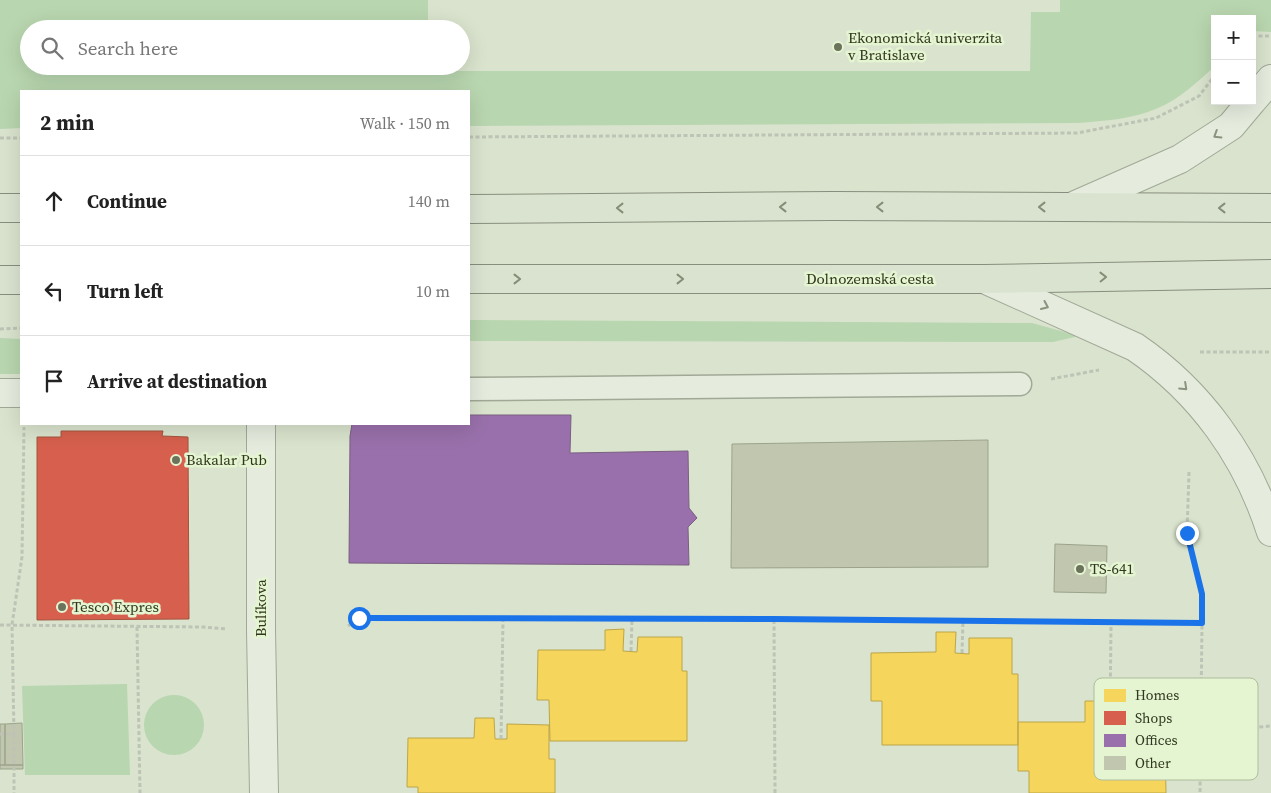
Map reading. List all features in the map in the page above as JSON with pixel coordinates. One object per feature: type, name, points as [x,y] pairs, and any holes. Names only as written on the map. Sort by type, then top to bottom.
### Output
[{"type":"main road","points":[[470,209],[822,206],[1271,208]]},
{"type":"main road","points":[[0,208],[20,208]]},
{"type":"main road","name":"Dolnozemská cesta","points":[[470,279],[984,279],[1271,274]]},
{"type":"main road","points":[[0,280],[20,280]]},
{"type":"street","points":[[1256,96],[1271,79]]},
{"type":"street","points":[[1071,207],[1180,159],[1232,126],[1249,105]]},
{"type":"street","points":[[984,279],[1135,348],[1155,360],[1201,403],[1229,440],[1252,482],[1271,532]]},
{"type":"street","points":[[0,393],[20,393]]},
{"type":"street","name":"Bulíkova","points":[[261,425],[261,630],[264,793]]},
{"type":"lane","points":[[470,389],[1020,384]]},
{"type":"path","points":[[1256,36],[1271,36]]},
{"type":"path","points":[[470,137],[1076,133],[1156,118],[1199,96],[1211,80]]},
{"type":"path","points":[[0,138],[20,138]]},
{"type":"path","points":[[0,329],[20,328]]},
{"type":"path","points":[[14,793],[12,625],[22,557],[24,425]]},
{"type":"path","points":[[1190,472],[1187,533],[1202,594],[1201,678]]},
{"type":"path","points":[[348,626],[359,618],[1202,623]]},
{"type":"path","points":[[501,739],[503,619]]},
{"type":"path","points":[[631,651],[632,619]]},
{"type":"path","points":[[774,619],[775,793]]},
{"type":"path","points":[[962,653],[963,621]]},
{"type":"path","points":[[1110,678],[1111,622]]},
{"type":"path","points":[[0,625],[203,627],[232,630]]},
{"type":"path","points":[[137,627],[140,793]]},
{"type":"path","points":[[1258,727],[1271,726]]},
{"type":"path","points":[[0,734],[14,734]]},
{"type":"path","points":[[1200,780],[1200,793]]},
{"type":"green space","points":[[0,0],[428,0],[428,20],[20,20],[20,75],[470,75],[470,71],[1030,71],[1031,12],[1060,12],[1060,0],[1271,0],[1271,32],[1256,31],[1256,15],[1211,15],[1211,69],[1174,100],[1148,112],[1119,119],[1077,123],[470,126],[470,90],[20,90],[20,128],[0,129]]},
{"type":"green space","points":[[470,320],[1032,323],[1079,336],[1053,342],[470,341]]},
{"type":"green space","points":[[0,338],[20,339],[20,374],[0,374]]},
{"type":"green space","points":[[127,684],[130,775],[25,775],[22,686]]},
{"type":"green space","points":[[168,695],[180,695],[191,700],[199,708],[204,719],[202,737],[191,750],[180,755],[168,755],[157,750],[149,742],[144,731],[144,719],[149,708],[157,700]]},
{"type":"building: Homes","points":[[624,629],[623,651],[637,652],[638,637],[682,637],[682,671],[687,671],[687,741],[550,741],[549,700],[537,700],[538,650],[605,650],[605,630]]},
{"type":"building: Homes","points":[[936,632],[956,632],[955,653],[969,654],[969,638],[1012,638],[1012,674],[1018,674],[1018,745],[882,745],[882,701],[871,701],[871,653],[936,652]]},
{"type":"building: Homes","points":[[1085,701],[1094,701],[1094,780],[1166,780],[1166,793],[1029,793],[1029,771],[1018,771],[1018,722],[1085,722]]},
{"type":"building: Homes","points":[[475,718],[494,718],[495,739],[507,739],[507,724],[549,725],[549,759],[555,759],[555,793],[418,793],[418,787],[407,787],[408,738],[474,738]]},
{"type":"building: Shops","points":[[61,431],[163,431],[162,436],[188,437],[189,619],[37,620],[37,437],[61,437]]},
{"type":"building: Offices","points":[[470,415],[571,415],[570,453],[688,451],[689,508],[697,518],[688,527],[689,565],[349,563],[350,436],[352,425],[470,425]]},
{"type":"building: Other","points":[[988,440],[988,567],[731,568],[732,444]]},
{"type":"building: Other","name":"TS-641","points":[[1055,544],[1107,546],[1106,593],[1054,592]]},
{"type":"building: Other","points":[[22,723],[23,765],[5,765],[5,724]]},
{"type":"building: Other","points":[[0,724],[5,724],[5,765],[0,765]]},
{"type":"building: Other","points":[[0,765],[23,765],[23,769],[0,769]]},
{"type":"place","name":"Ekonomická univerzita v Bratislave","points":[[838,47]]},
{"type":"place","name":"Bakalar Pub","points":[[176,460]]},
{"type":"place","name":"TS-641","points":[[1080,569]]},
{"type":"place","name":"Tesco Expres","points":[[62,607]]},
{"type":"route","points":[[359,618],[1202,623],[1202,594],[1187,533]]}]
